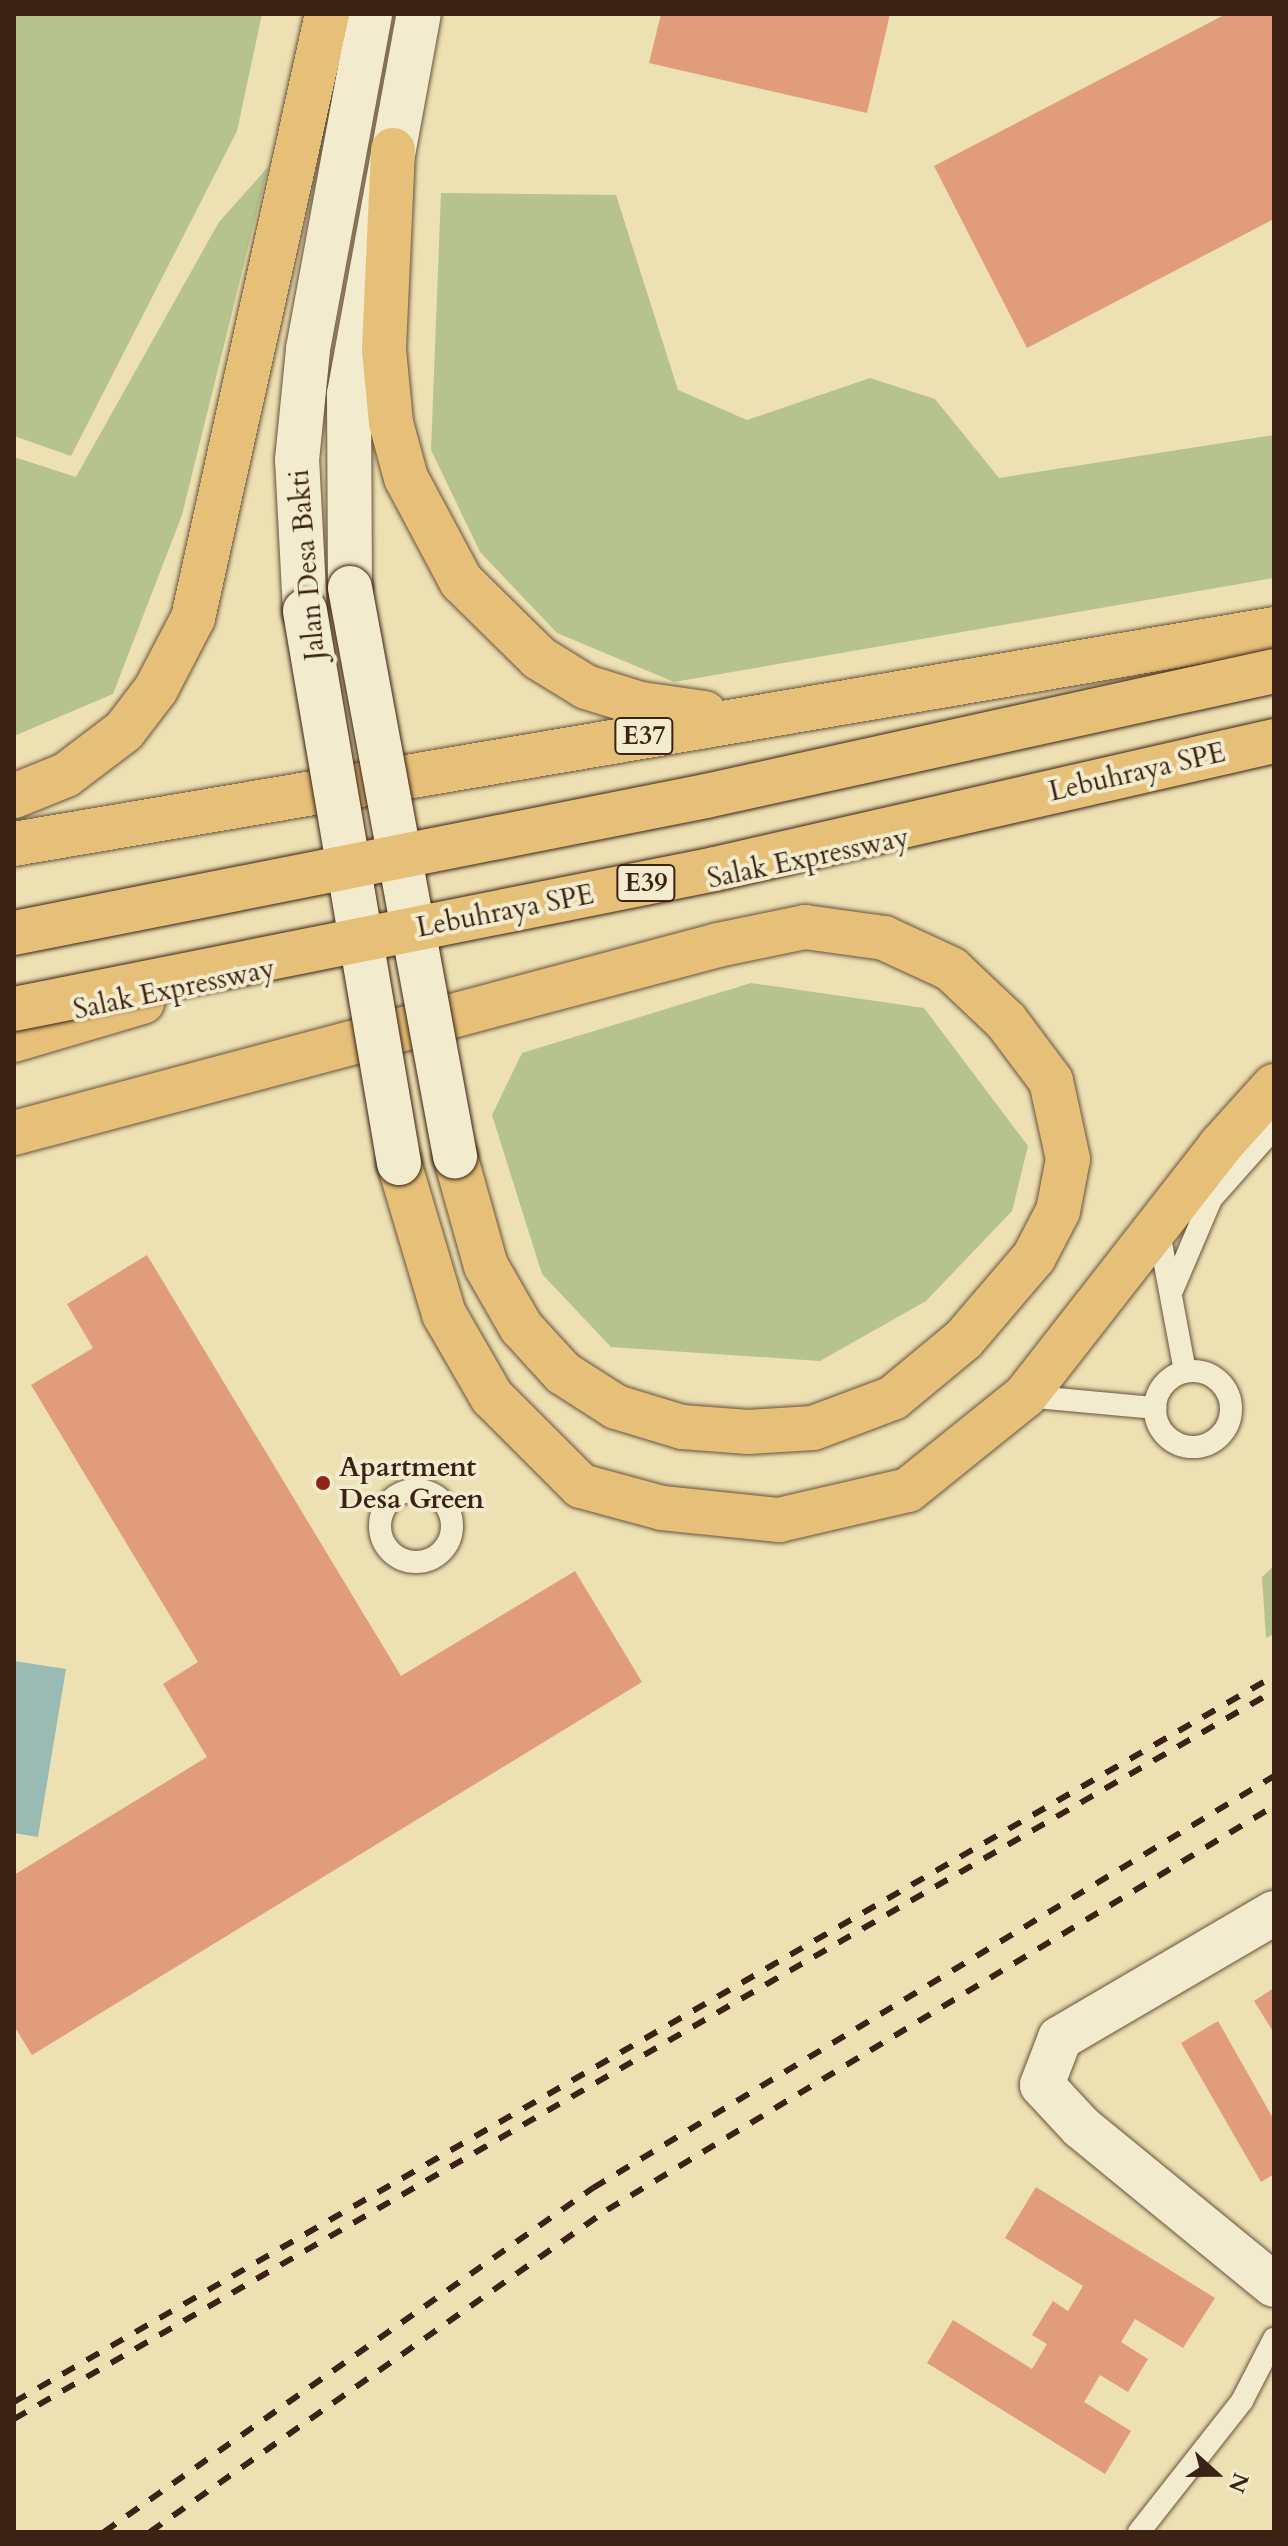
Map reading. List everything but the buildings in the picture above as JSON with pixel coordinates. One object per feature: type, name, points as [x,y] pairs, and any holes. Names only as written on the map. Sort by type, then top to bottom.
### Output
[{"type":"highway","points":[[14,796],[66,775],[124,731],[156,689],[193,618],[327,14]]},
{"type":"highway","points":[[393,150],[384,350],[391,423],[406,478],[461,581],[539,658],[586,687],[641,704],[750,718]]},
{"type":"highway","name":"E37","points":[[14,844],[1274,629]]},
{"type":"highway","points":[[14,933],[706,796],[1274,671]]},
{"type":"highway","name":"Lebuhraya SPE","points":[[14,1009],[715,869],[1274,741]]},
{"type":"highway","name":"Salak Expressway","points":[[14,1022],[1274,763]]},
{"type":"highway","points":[[14,1133],[718,945],[805,927],[884,938],[951,969],[1006,1021],[1051,1081],[1068,1159],[1058,1211],[1034,1257],[964,1339],[893,1398],[813,1428],[748,1432],[682,1427],[629,1411],[563,1373],[521,1327],[486,1266],[455,1156]]},
{"type":"highway","points":[[14,1040],[268,969]]},
{"type":"highway","points":[[399,1163],[444,1314],[492,1397],[581,1486],[662,1508],[779,1520],[908,1490],[1025,1396],[1274,1086]]},
{"type":"street","name":"Jalan Desa Bakti","points":[[370,14],[308,349],[297,460],[305,611],[399,1163]]},
{"type":"street","name":"Jalan Desa Bakti","points":[[419,14],[349,394],[350,588],[455,1156]]},
{"type":"street","points":[[1274,1913],[1060,2038],[1042,2085],[1081,2127],[1274,2285]]},
{"type":"lane","points":[[1171,1293],[1211,1199],[1274,1128]]},
{"type":"lane","points":[[1158,1227],[1185,1371]]},
{"type":"lane","points":[[1185,1371],[1209,1375],[1227,1392],[1230,1416],[1218,1438],[1195,1447],[1171,1441],[1156,1421],[1155,1408],[1164,1384],[1185,1371]]},
{"type":"lane","points":[[1025,1396],[1155,1408]]},
{"type":"lane","points":[[1139,2532],[1242,2401],[1274,2339]]},
{"type":"green space","points":[[14,14],[262,14],[237,131],[71,456],[14,436]]},
{"type":"green space","points":[[268,167],[182,515],[113,694],[14,736],[14,457],[76,477],[219,222]]},
{"type":"green space","points":[[441,193],[616,195],[678,390],[747,420],[870,378],[935,399],[999,478],[1274,435],[1274,578],[674,682],[557,633],[480,552],[431,450]]},
{"type":"green space","points":[[751,983],[924,1008],[1028,1146],[1012,1211],[926,1301],[820,1361],[611,1347],[542,1274],[492,1115],[522,1053]]},
{"type":"green space","points":[[1274,1566],[1274,1634],[1266,1638],[1262,1577]]},
{"type":"water","points":[[14,1661],[66,1669],[38,1837],[14,1833]]},
{"type":"railway","points":[[14,2402],[1274,1676]]},
{"type":"railway","points":[[14,2419],[1274,1691]]},
{"type":"railway","points":[[104,2532],[593,2188],[1274,1776]]},
{"type":"railway","points":[[150,2532],[607,2210],[1274,1806]]},
{"type":"place","name":"Apartment Desa Green","points":[[323,1483]]}]
